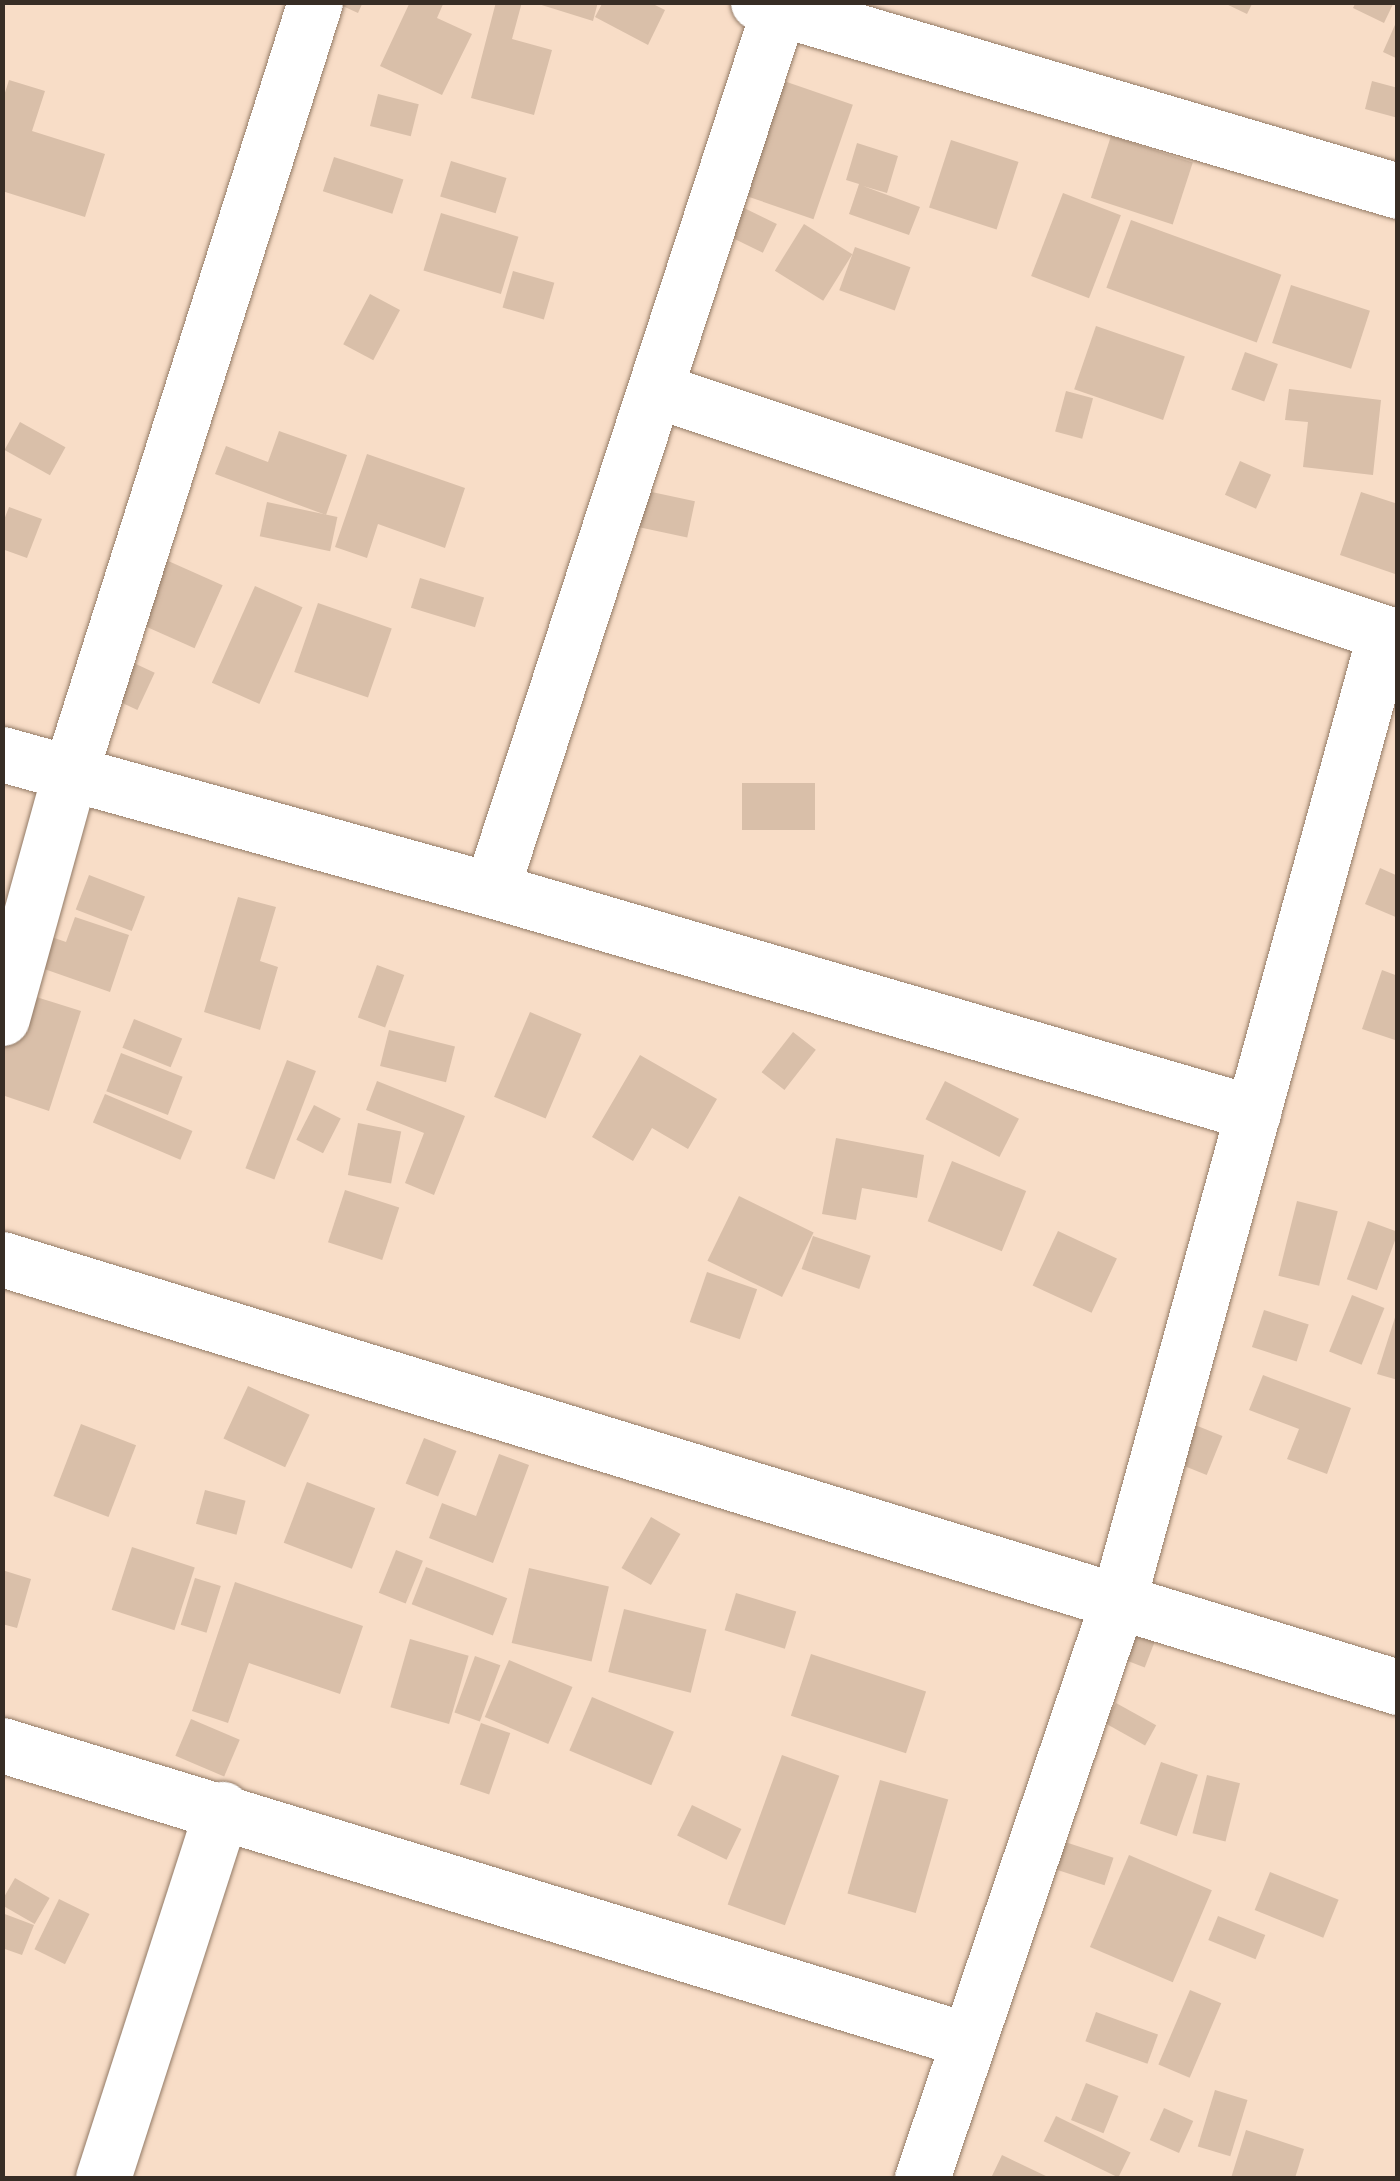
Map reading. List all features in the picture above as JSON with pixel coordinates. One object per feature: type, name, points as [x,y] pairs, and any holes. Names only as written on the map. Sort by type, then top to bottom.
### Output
[{"type":"street","points":[[2,1018],[69,776],[315,2]]},
{"type":"street","points":[[491,890],[654,390],[768,6],[1398,191]]},
{"type":"street","points":[[654,390],[1392,635],[1253,1113],[1118,1601],[922,2178]]},
{"type":"street","points":[[2,754],[69,776],[491,890],[1253,1113]]},
{"type":"street","points":[[2,1259],[1398,1687]]},
{"type":"street","points":[[2,1745],[222,1809],[968,2040]]},
{"type":"street","points":[[103,2178],[222,1809]]},
{"type":"building","points":[[334,2],[363,2],[358,13]]},
{"type":"building","points":[[410,2],[444,2],[437,18],[472,34],[442,95],[380,66]]},
{"type":"building","points":[[496,2],[522,2],[512,39],[552,50],[534,115],[471,98]]},
{"type":"building","points":[[532,2],[598,2],[593,21]]},
{"type":"building","points":[[603,2],[649,2],[665,10],[648,45],[595,17]]},
{"type":"building","points":[[1222,2],[1253,2],[1247,14]]},
{"type":"building","points":[[1356,2],[1394,2],[1384,23],[1353,8]]},
{"type":"building","points":[[1398,18],[1398,59],[1383,52]]},
{"type":"building","points":[[9,80],[45,91],[32,131],[105,154],[85,217],[2,191],[2,102]]},
{"type":"building","points":[[781,80],[853,105],[813,219],[742,194]]},
{"type":"building","points":[[1372,81],[1398,88],[1398,118],[1365,109]]},
{"type":"building","points":[[378,94],[419,104],[411,136],[370,126]]},
{"type":"building","points":[[1111,136],[1193,163],[1173,224],[1091,198]]},
{"type":"building","points":[[951,140],[1019,162],[997,229],[929,208]]},
{"type":"building","points":[[857,143],[898,156],[887,193],[863,186],[920,207],[909,235],[849,214],[859,184],[846,180]]},
{"type":"building","points":[[334,157],[403,180],[392,214],[323,191]]},
{"type":"building","points":[[451,161],[506,178],[496,213],[440,196]]},
{"type":"building","points":[[1063,193],[1121,215],[1089,298],[1031,276]]},
{"type":"building","points":[[740,206],[777,224],[763,253],[726,235]]},
{"type":"building","points":[[441,213],[518,237],[501,294],[423,270]]},
{"type":"building","points":[[1131,220],[1281,275],[1257,342],[1106,288]]},
{"type":"building","points":[[804,224],[852,254],[823,301],[775,271]]},
{"type":"building","points":[[855,247],[910,267],[895,310],[839,290]]},
{"type":"building","points":[[513,271],[554,283],[544,319],[503,308]]},
{"type":"building","points":[[1291,285],[1370,311],[1351,369],[1272,343]]},
{"type":"building","points":[[370,294],[400,310],[373,360],[343,344]]},
{"type":"building","points":[[1096,326],[1185,357],[1163,420],[1074,389]]},
{"type":"building","points":[[1245,352],[1278,364],[1264,402],[1231,390]]},
{"type":"building","points":[[1289,389],[1381,400],[1373,475],[1303,467],[1308,422],[1285,420]]},
{"type":"building","points":[[1066,391],[1093,398],[1082,439],[1055,432]]},
{"type":"building","points":[[20,422],[65,447],[50,475],[4,450]]},
{"type":"building","points":[[279,431],[347,455],[326,515],[215,474],[226,446],[268,462]]},
{"type":"building","points":[[367,454],[465,488],[445,548],[378,524],[367,558],[335,547]]},
{"type":"building","points":[[1240,461],[1271,475],[1256,509],[1225,495]]},
{"type":"building","points":[[647,491],[695,501],[687,537],[639,527]]},
{"type":"building","points":[[1361,492],[1398,504],[1398,575],[1340,555]]},
{"type":"building","points":[[267,502],[337,517],[330,551],[260,536]]},
{"type":"building","points":[[9,507],[42,519],[27,558],[2,549],[2,525]]},
{"type":"building","points":[[166,560],[223,585],[195,648],[138,623]]},
{"type":"building","points":[[420,578],[484,598],[475,627],[411,608]]},
{"type":"building","points":[[255,586],[303,607],[259,704],[212,683]]},
{"type":"building","points":[[318,603],[392,628],[368,697],[294,672]]},
{"type":"building","points":[[123,658],[155,673],[137,710],[106,695]]},
{"type":"building","points":[[742,783],[815,783],[815,830],[742,830]]},
{"type":"building","points":[[1380,868],[1398,876],[1398,918],[1365,904]]},
{"type":"building","points":[[89,875],[145,897],[132,931],[76,910]]},
{"type":"building","points":[[238,897],[276,907],[260,961],[278,967],[260,1030],[204,1012]]},
{"type":"building","points":[[75,917],[129,935],[110,992],[30,964],[40,933],[66,942]]},
{"type":"building","points":[[377,965],[404,975],[385,1028],[358,1018]]},
{"type":"building","points":[[1382,970],[1398,976],[1398,1041],[1362,1029]]},
{"type":"building","points":[[14,990],[81,1011],[49,1111],[2,1095],[2,1026]]},
{"type":"building","points":[[530,1012],[582,1034],[546,1119],[494,1097]]},
{"type":"building","points":[[134,1019],[182,1038],[171,1067],[122,1048]]},
{"type":"building","points":[[389,1030],[455,1046],[446,1082],[380,1066]]},
{"type":"building","points":[[793,1032],[816,1050],[784,1090],[762,1072]]},
{"type":"building","points":[[121,1053],[183,1077],[168,1115],[106,1091]]},
{"type":"building","points":[[640,1055],[717,1099],[688,1149],[652,1128],[633,1161],[592,1137]]},
{"type":"building","points":[[287,1060],[316,1071],[274,1179],[245,1168]]},
{"type":"building","points":[[377,1081],[465,1116],[434,1195],[405,1183],[424,1133],[366,1110]]},
{"type":"building","points":[[945,1081],[1019,1119],[999,1157],[925,1119]]},
{"type":"building","points":[[105,1094],[192,1131],[180,1160],[93,1123]]},
{"type":"building","points":[[314,1105],[341,1119],[323,1153],[296,1140]]},
{"type":"building","points":[[358,1123],[401,1131],[391,1183],[348,1175]]},
{"type":"building","points":[[836,1138],[924,1155],[917,1198],[862,1188],[856,1220],[822,1214]]},
{"type":"building","points":[[952,1161],[1026,1191],[1002,1251],[928,1221]]},
{"type":"building","points":[[345,1190],[399,1208],[382,1260],[328,1242]]},
{"type":"building","points":[[739,1196],[814,1232],[782,1297],[707,1261]]},
{"type":"building","points":[[1297,1201],[1338,1211],[1319,1286],[1278,1276]]},
{"type":"building","points":[[1368,1221],[1398,1232],[1377,1290],[1347,1279]]},
{"type":"building","points":[[1058,1231],[1117,1258],[1092,1313],[1033,1285]]},
{"type":"building","points":[[813,1236],[871,1256],[859,1289],[802,1269]]},
{"type":"building","points":[[707,1272],[757,1289],[740,1339],[690,1322]]},
{"type":"building","points":[[1352,1295],[1384,1308],[1362,1365],[1329,1352]]},
{"type":"building","points":[[1398,1308],[1398,1380],[1377,1374]]},
{"type":"building","points":[[1264,1310],[1309,1325],[1297,1362],[1252,1347]]},
{"type":"building","points":[[1263,1375],[1351,1408],[1327,1474],[1287,1459],[1299,1429],[1249,1410]]},
{"type":"building","points":[[248,1386],[310,1415],[285,1467],[223,1439]]},
{"type":"building","points":[[1190,1423],[1222,1436],[1207,1475],[1174,1462]]},
{"type":"building","points":[[81,1424],[136,1445],[108,1517],[53,1496]]},
{"type":"building","points":[[424,1438],[456,1451],[438,1497],[406,1483]]},
{"type":"building","points":[[499,1454],[529,1465],[493,1563],[429,1538],[442,1503],[476,1516]]},
{"type":"building","points":[[307,1482],[375,1508],[352,1569],[284,1543]]},
{"type":"building","points":[[205,1490],[246,1501],[237,1535],[196,1524]]},
{"type":"building","points":[[651,1517],[680,1534],[651,1585],[622,1568]]},
{"type":"building","points":[[132,1547],[195,1567],[174,1630],[112,1610]]},
{"type":"building","points":[[396,1550],[423,1561],[406,1604],[379,1593]]},
{"type":"building","points":[[426,1567],[507,1598],[493,1636],[412,1604]]},
{"type":"building","points":[[529,1568],[609,1586],[592,1661],[512,1643]]},
{"type":"building","points":[[2,1570],[31,1579],[17,1628],[2,1624]]},
{"type":"building","points":[[195,1578],[221,1586],[206,1633],[181,1625]]},
{"type":"building","points":[[235,1582],[363,1626],[340,1694],[249,1663],[228,1723],[192,1711]]},
{"type":"building","points":[[736,1593],[796,1611],[785,1649],[725,1630]]},
{"type":"building","points":[[624,1609],[706,1630],[691,1693],[608,1672]]},
{"type":"building","points":[[1115,1625],[1155,1640],[1145,1667],[1105,1652]]},
{"type":"building","points":[[410,1639],[469,1656],[449,1724],[390,1707]]},
{"type":"building","points":[[811,1654],[926,1691],[906,1753],[791,1716]]},
{"type":"building","points":[[475,1656],[500,1665],[480,1722],[454,1712]]},
{"type":"building","points":[[509,1660],[573,1687],[548,1744],[485,1717]]},
{"type":"building","points":[[592,1697],[674,1732],[651,1785],[569,1750]]},
{"type":"building","points":[[1116,1703],[1156,1725],[1145,1745],[1105,1723]]},
{"type":"building","points":[[191,1719],[240,1740],[224,1777],[175,1756]]},
{"type":"building","points":[[481,1723],[510,1733],[489,1795],[460,1784]]},
{"type":"building","points":[[782,1755],[839,1776],[785,1925],[728,1904]]},
{"type":"building","points":[[1161,1762],[1198,1775],[1177,1836],[1140,1823]]},
{"type":"building","points":[[1207,1775],[1240,1783],[1225,1841],[1192,1833]]},
{"type":"building","points":[[880,1780],[948,1800],[916,1913],[847,1893]]},
{"type":"building","points":[[692,1805],[741,1829],[727,1860],[677,1836]]},
{"type":"building","points":[[1065,1842],[1114,1858],[1105,1885],[1056,1870]]},
{"type":"building","points":[[1129,1855],[1212,1890],[1173,1982],[1090,1947]]},
{"type":"building","points":[[1270,1872],[1339,1900],[1323,1938],[1255,1910]]},
{"type":"building","points":[[15,1878],[50,1898],[35,1924],[2,1905]]},
{"type":"building","points":[[59,1899],[90,1914],[65,1964],[34,1949]]},
{"type":"building","points":[[2,1913],[34,1925],[22,1955],[2,1948]]},
{"type":"building","points":[[1218,1916],[1265,1935],[1256,1959],[1208,1940]]},
{"type":"building","points":[[1190,1990],[1221,2003],[1190,2078],[1158,2065]]},
{"type":"building","points":[[1096,2012],[1158,2035],[1147,2064],[1085,2041]]},
{"type":"building","points":[[1086,2083],[1118,2096],[1103,2133],[1071,2120]]},
{"type":"building","points":[[1215,2090],[1248,2100],[1230,2156],[1198,2146]]},
{"type":"building","points":[[1164,2108],[1193,2121],[1179,2153],[1150,2140]]},
{"type":"building","points":[[1056,2116],[1131,2152],[1118,2178],[1044,2141]]},
{"type":"building","points":[[1246,2130],[1304,2149],[1295,2178],[1231,2178]]},
{"type":"building","points":[[1002,2155],[1050,2178],[991,2178]]}]
